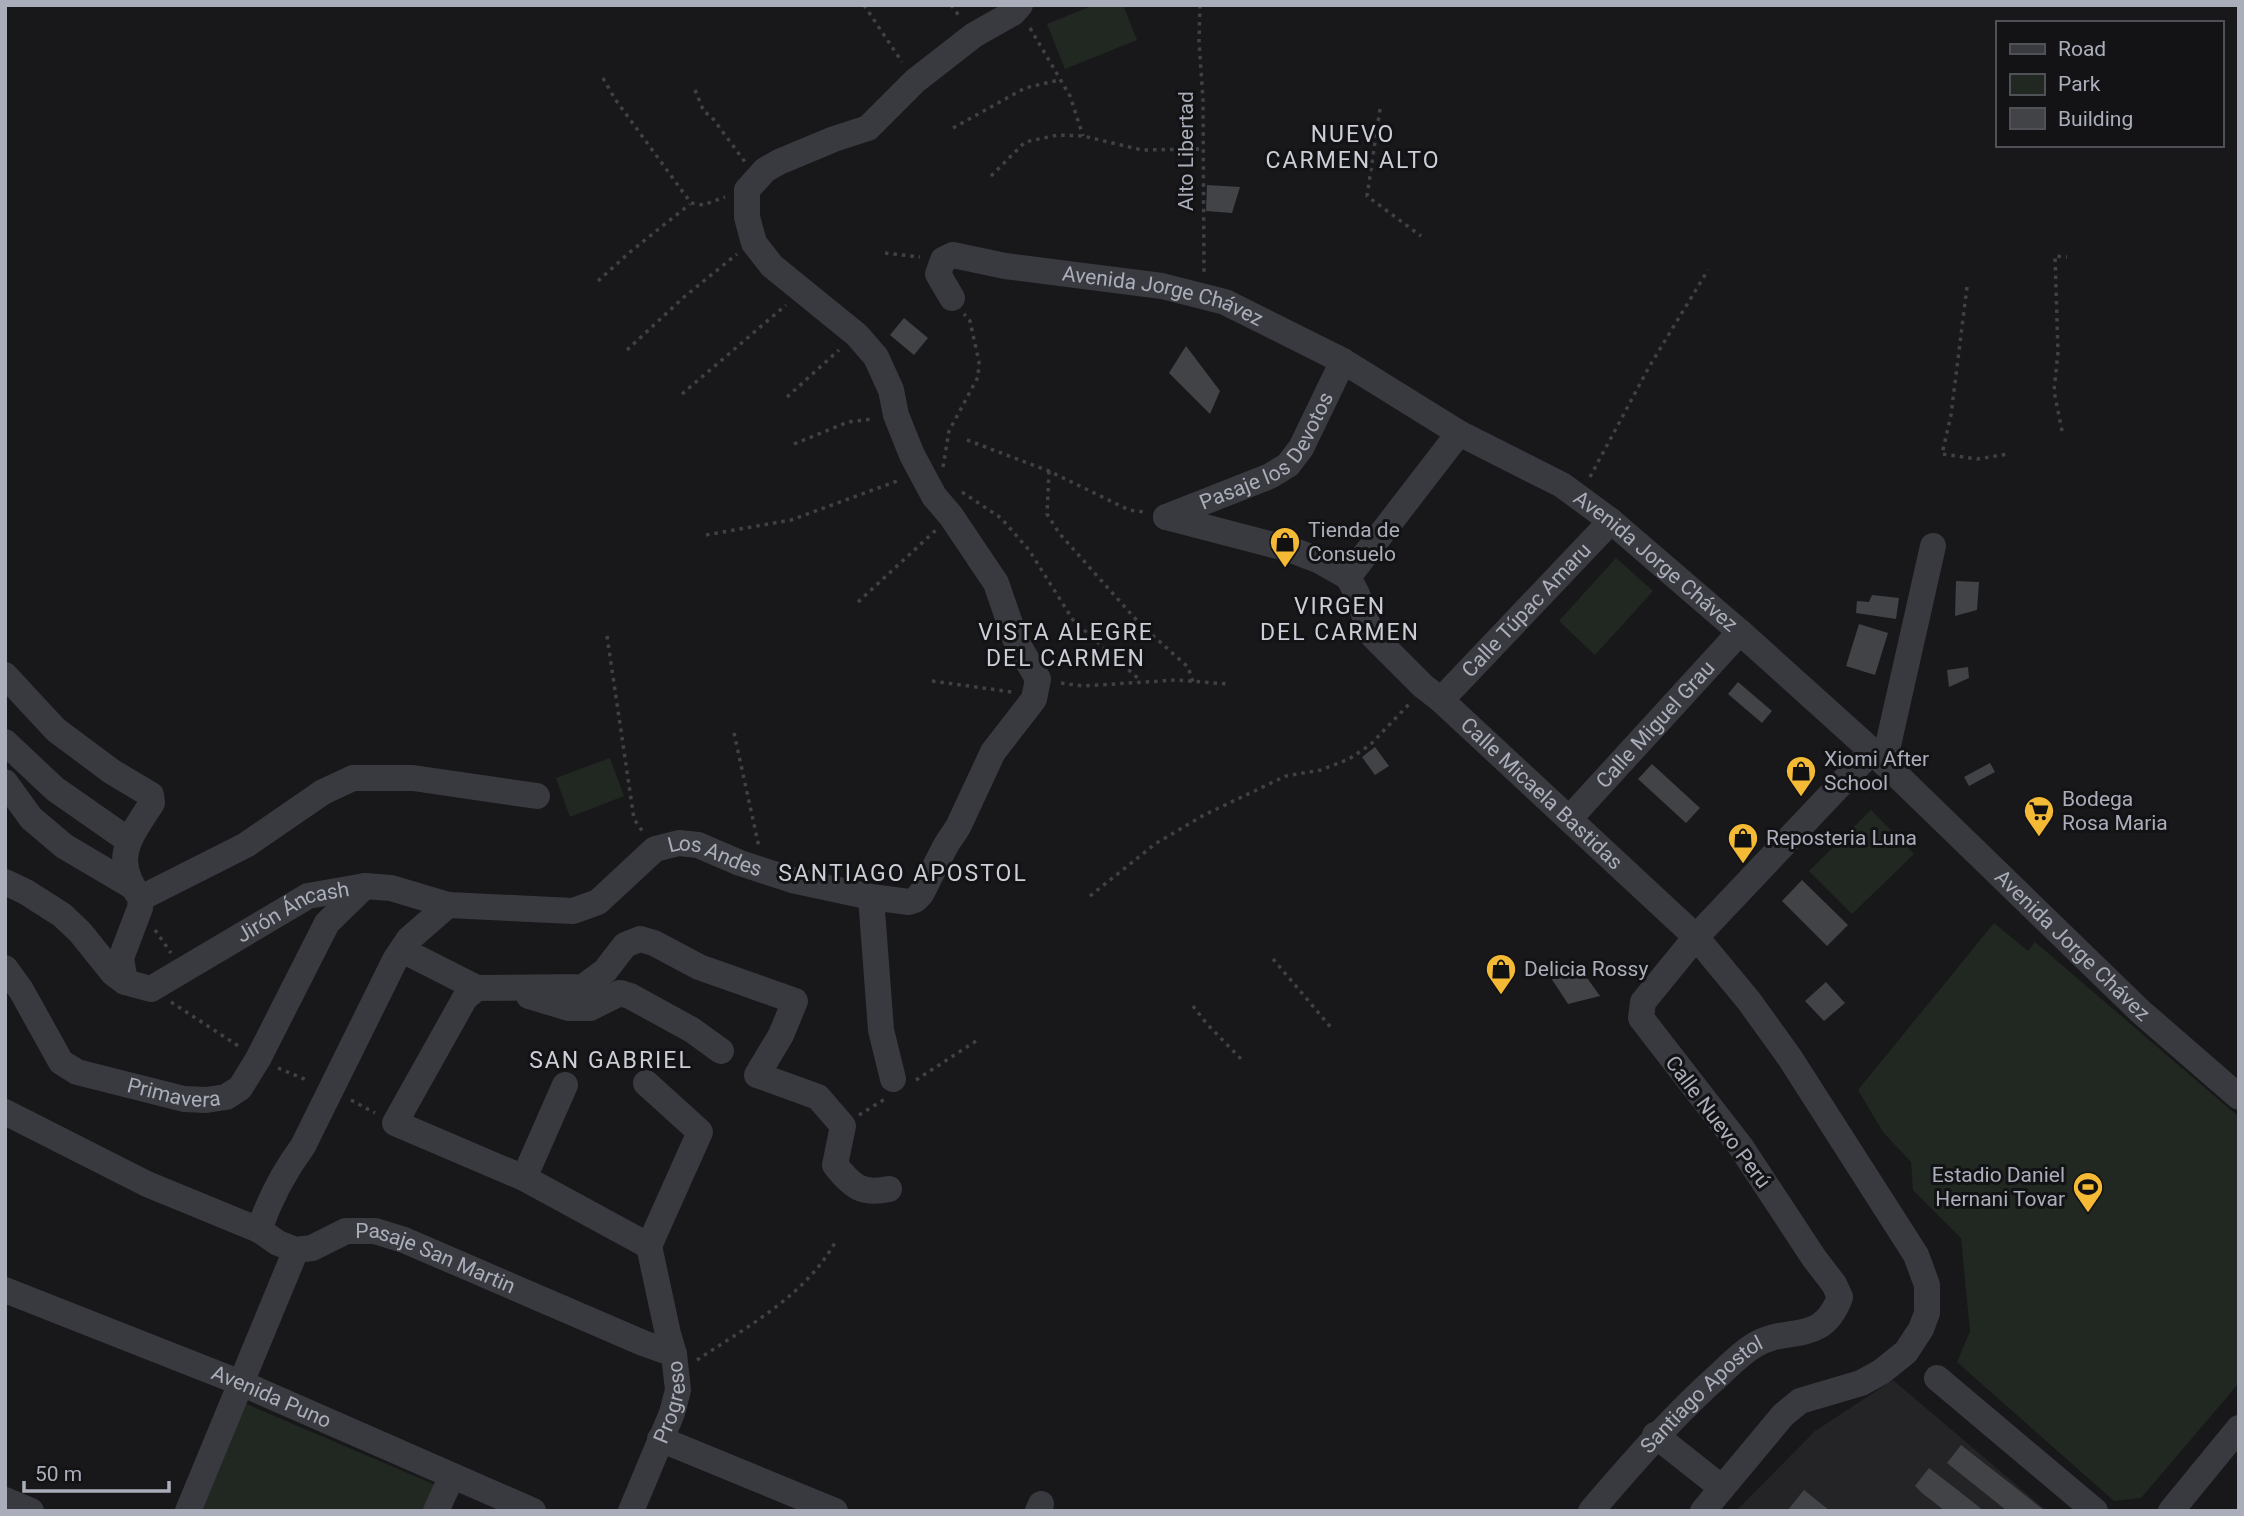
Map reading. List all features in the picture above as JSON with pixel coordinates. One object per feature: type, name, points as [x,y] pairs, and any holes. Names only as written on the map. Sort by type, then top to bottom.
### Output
[{"type":"street","points":[[1016,9],[974,35],[915,81],[868,128],[779,162],[755,178],[747,190],[747,217],[754,243],[772,266],[857,335],[876,357],[891,390],[896,415],[932,470],[934,496],[951,516],[996,583],[1036,689]]},
{"type":"street","name":"Avenida Jorge Chávez","points":[[943,260],[953,255],[1006,266],[1162,286],[1225,302],[1343,361],[1459,433],[1536,470],[1579,497],[1611,521],[1740,632],[1878,757],[2141,1012],[2239,1097]]},
{"type":"street","points":[[943,260],[939,275],[952,298]]},
{"type":"street","name":"Pasaje los Devotos","points":[[1166,517],[1270,476],[1288,465],[1301,448],[1343,361]]},
{"type":"street","points":[[1166,517],[1289,549],[1318,560],[1348,578],[1459,433]]},
{"type":"street","name":"Calle Túpac Amaru","points":[[1432,693],[1611,521]]},
{"type":"street","points":[[1878,757],[1933,546]]},
{"type":"street","name":"Calle Micaela Bastidas","points":[[1348,578],[1357,593],[1371,634],[1696,937],[1749,1001],[1790,1058],[1916,1255],[1927,1284],[1927,1313],[1921,1329],[1906,1352],[1881,1372],[1861,1383],[1800,1401],[1783,1415],[1722,1488]]},
{"type":"street","name":"Calle Miguel Grau","points":[[1569,819],[1740,632]]},
{"type":"street","points":[[5,675],[56,730],[111,771],[151,795],[152,799],[128,840],[123,865],[137,897],[121,958],[125,982]]},
{"type":"street","name":"Los Andes","points":[[448,905],[573,911],[598,902],[655,849],[680,843],[698,845],[793,880],[871,897],[908,902],[915,900],[921,894],[958,827],[993,752],[1036,689]]},
{"type":"street","points":[[5,742],[55,789],[128,840]]},
{"type":"street","name":"Calle Nuevo Perú","points":[[1835,1313],[1840,1297],[1834,1284],[1741,1147],[1641,1018],[1643,1002],[1696,937],[1878,757]]},
{"type":"street","points":[[137,897],[247,845],[323,792],[353,778],[413,778],[537,796]]},
{"type":"street","points":[[5,782],[31,818],[64,846],[137,897]]},
{"type":"street","points":[[5,882],[62,915],[113,973],[125,982]]},
{"type":"street","name":"Jirón Áncash","points":[[125,982],[151,989],[308,896],[365,886],[391,888],[448,905]]},
{"type":"street","name":"Primavera","points":[[5,968],[61,1062],[77,1072],[184,1099],[226,1097],[240,1088],[258,1059],[327,923],[365,886]]},
{"type":"street","points":[[871,897],[881,1030],[893,1079]]},
{"type":"street","points":[[259,1230],[269,1200],[303,1146],[402,950],[409,939],[448,905]]},
{"type":"street","points":[[646,1083],[700,1132],[649,1246],[524,1178],[395,1123],[466,998],[487,988],[583,987],[605,971],[625,945],[640,939],[654,943],[699,967],[795,1002],[781,1035],[757,1075],[818,1097],[843,1126],[835,1165],[851,1184],[873,1192],[889,1189]]},
{"type":"street","points":[[402,950],[487,988],[569,1008],[597,1006],[620,993],[692,1030],[721,1051]]},
{"type":"street","points":[[524,1178],[565,1085]]},
{"type":"street","points":[[5,1112],[147,1184],[259,1230],[278,1243],[296,1250],[188,1511]]},
{"type":"street","name":"Pasaje San Martin","points":[[296,1250],[312,1248],[346,1231],[375,1231],[404,1240],[643,1343],[676,1364]]},
{"type":"street","name":"Progreso","points":[[631,1511],[672,1413],[678,1390],[676,1364],[649,1246]]},
{"type":"street","name":"Avenida Puno","points":[[5,1290],[241,1383],[533,1511]]},
{"type":"street","name":"Santiago Apostol","points":[[1591,1511],[1656,1435],[1740,1356],[1767,1338],[1805,1333],[1835,1313]]},
{"type":"street","points":[[1937,1378],[2095,1511]]},
{"type":"street","points":[[2171,1511],[2239,1428]]},
{"type":"street","points":[[1656,1435],[1722,1488],[1703,1511]]},
{"type":"street","points":[[660,1439],[835,1511]]},
{"type":"street","points":[[436,1511],[452,1476]]},
{"type":"street","points":[[5,1500],[31,1511]]},
{"type":"path","points":[[864,5],[915,81]]},
{"type":"path","name":"Alto Libertad","points":[[1199,5],[1203,100],[1204,298]]},
{"type":"path","points":[[1016,9],[1040,42],[1070,96],[1083,136]]},
{"type":"path","points":[[603,78],[615,99],[691,203],[703,205]]},
{"type":"path","points":[[953,128],[1025,88],[1059,79]]},
{"type":"path","points":[[695,90],[704,112],[744,159]]},
{"type":"path","points":[[1380,109],[1367,196],[1421,236]]},
{"type":"path","points":[[990,176],[1025,142],[1058,135],[1083,136],[1142,150],[1202,149]]},
{"type":"path","points":[[598,281],[691,203]]},
{"type":"path","points":[[627,350],[684,297],[754,243]]},
{"type":"path","points":[[885,253],[943,260]]},
{"type":"path","points":[[2062,431],[2054,391],[2058,352],[2055,256],[2067,257]]},
{"type":"path","points":[[1579,497],[1649,367],[1708,270]]},
{"type":"path","points":[[1967,286],[1951,415],[1942,454],[1977,459],[2008,454]]},
{"type":"path","points":[[682,394],[801,292]]},
{"type":"path","points":[[932,470],[949,430],[978,377],[979,362],[970,321],[952,298]]},
{"type":"path","points":[[787,397],[857,335]]},
{"type":"path","points":[[794,444],[848,422],[896,415]]},
{"type":"path","points":[[967,440],[1049,471],[1129,510],[1166,517]]},
{"type":"path","points":[[706,535],[791,520],[932,470],[950,476]]},
{"type":"path","points":[[1049,471],[1047,514],[1059,533],[1140,624],[1188,667],[1193,682]]},
{"type":"path","points":[[956,484],[963,493],[1001,518],[1030,550],[1073,620],[1141,681]]},
{"type":"path","points":[[858,602],[951,516]]},
{"type":"path","points":[[607,636],[634,819],[655,849]]},
{"type":"path","points":[[932,681],[1002,689],[1083,687],[1176,680],[1228,684]]},
{"type":"path","points":[[1090,896],[1155,844],[1204,815],[1286,776],[1321,770],[1349,759],[1370,745],[1432,693]]},
{"type":"path","points":[[734,733],[763,870]]},
{"type":"path","points":[[137,897],[183,971]]},
{"type":"path","points":[[1273,959],[1333,1030]]},
{"type":"path","points":[[1192,1006],[1244,1062]]},
{"type":"path","points":[[676,1364],[779,1305],[803,1284],[827,1257],[837,1239]]},
{"type":"shaded area","points":[[1893,1380],[2047,1511],[1736,1511],[1815,1431]]},
{"type":"green space","points":[[1094,5],[1123,5],[1137,40],[1065,69],[1047,24]]},
{"type":"green space","points":[[1616,558],[1653,591],[1595,655],[1559,621]]},
{"type":"green space","points":[[610,758],[624,796],[570,817],[556,778]]},
{"type":"green space","points":[[1871,810],[1914,854],[1852,914],[1809,871]]},
{"type":"green space","name":"Estadio Daniel Hernani Tovar","points":[[1994,923],[2028,951],[2035,942],[2239,1117],[2239,1383],[2141,1498],[2114,1501],[1957,1362],[1970,1331],[1961,1238],[1913,1190],[1911,1162],[1883,1132],[1858,1090]]},
{"type":"green space","points":[[242,1402],[438,1486],[427,1511],[195,1511]]},
{"type":"building","points":[[1207,185],[1240,187],[1232,213],[1206,211]]},
{"type":"building","points":[[904,318],[928,338],[914,355],[890,335]]},
{"type":"building","points":[[1186,346],[1220,391],[1210,414],[1169,373]]},
{"type":"building","points":[[1956,581],[1979,582],[1977,610],[1955,616]]},
{"type":"building","points":[[1872,595],[1899,598],[1896,619],[1856,613],[1857,601],[1869,602]]},
{"type":"building","points":[[1859,624],[1888,633],[1875,675],[1846,666]]},
{"type":"building","points":[[1968,667],[1969,678],[1949,687],[1947,670]]},
{"type":"building","points":[[1738,682],[1772,711],[1762,723],[1728,694]]},
{"type":"building","points":[[1375,747],[1389,766],[1375,775],[1362,757]]},
{"type":"building","points":[[1990,763],[1995,772],[1969,786],[1964,777]]},
{"type":"building","points":[[1652,764],[1700,808],[1686,823],[1638,779]]},
{"type":"building","points":[[1802,880],[1848,925],[1827,946],[1782,901]]},
{"type":"building","points":[[1577,964],[1600,996],[1568,1004],[1547,972]]},
{"type":"building","points":[[1826,982],[1845,1003],[1824,1021],[1805,1001]]},
{"type":"building","points":[[1961,1445],[2045,1511],[2007,1511],[1947,1463]]},
{"type":"building","points":[[1929,1468],[1984,1511],[1945,1511],[1915,1486]]},
{"type":"building","points":[[1804,1490],[1830,1511],[1787,1511]]},
{"type":"place","name":"Tienda de Consuelo","points":[[1285,569]]},
{"type":"place","name":"Xiomi After School","points":[[1801,798]]},
{"type":"place","name":"Bodega Rosa Maria","points":[[2039,838]]},
{"type":"place","name":"Reposteria Luna","points":[[1743,865]]},
{"type":"place","name":"Delicia Rossy","points":[[1501,996]]},
{"type":"place","name":"Estadio Daniel Hernani Tovar","points":[[2088,1214]]},
{"type":"district","name":"NUEVO CARMEN ALTO","points":[[1353,147]]},
{"type":"district","name":"VIRGEN DEL CARMEN","points":[[1340,619]]},
{"type":"district","name":"VISTA ALEGRE DEL CARMEN","points":[[1066,645]]},
{"type":"district","name":"SANTIAGO APOSTOL","points":[[903,873]]},
{"type":"district","name":"SAN GABRIEL","points":[[611,1060]]}]
